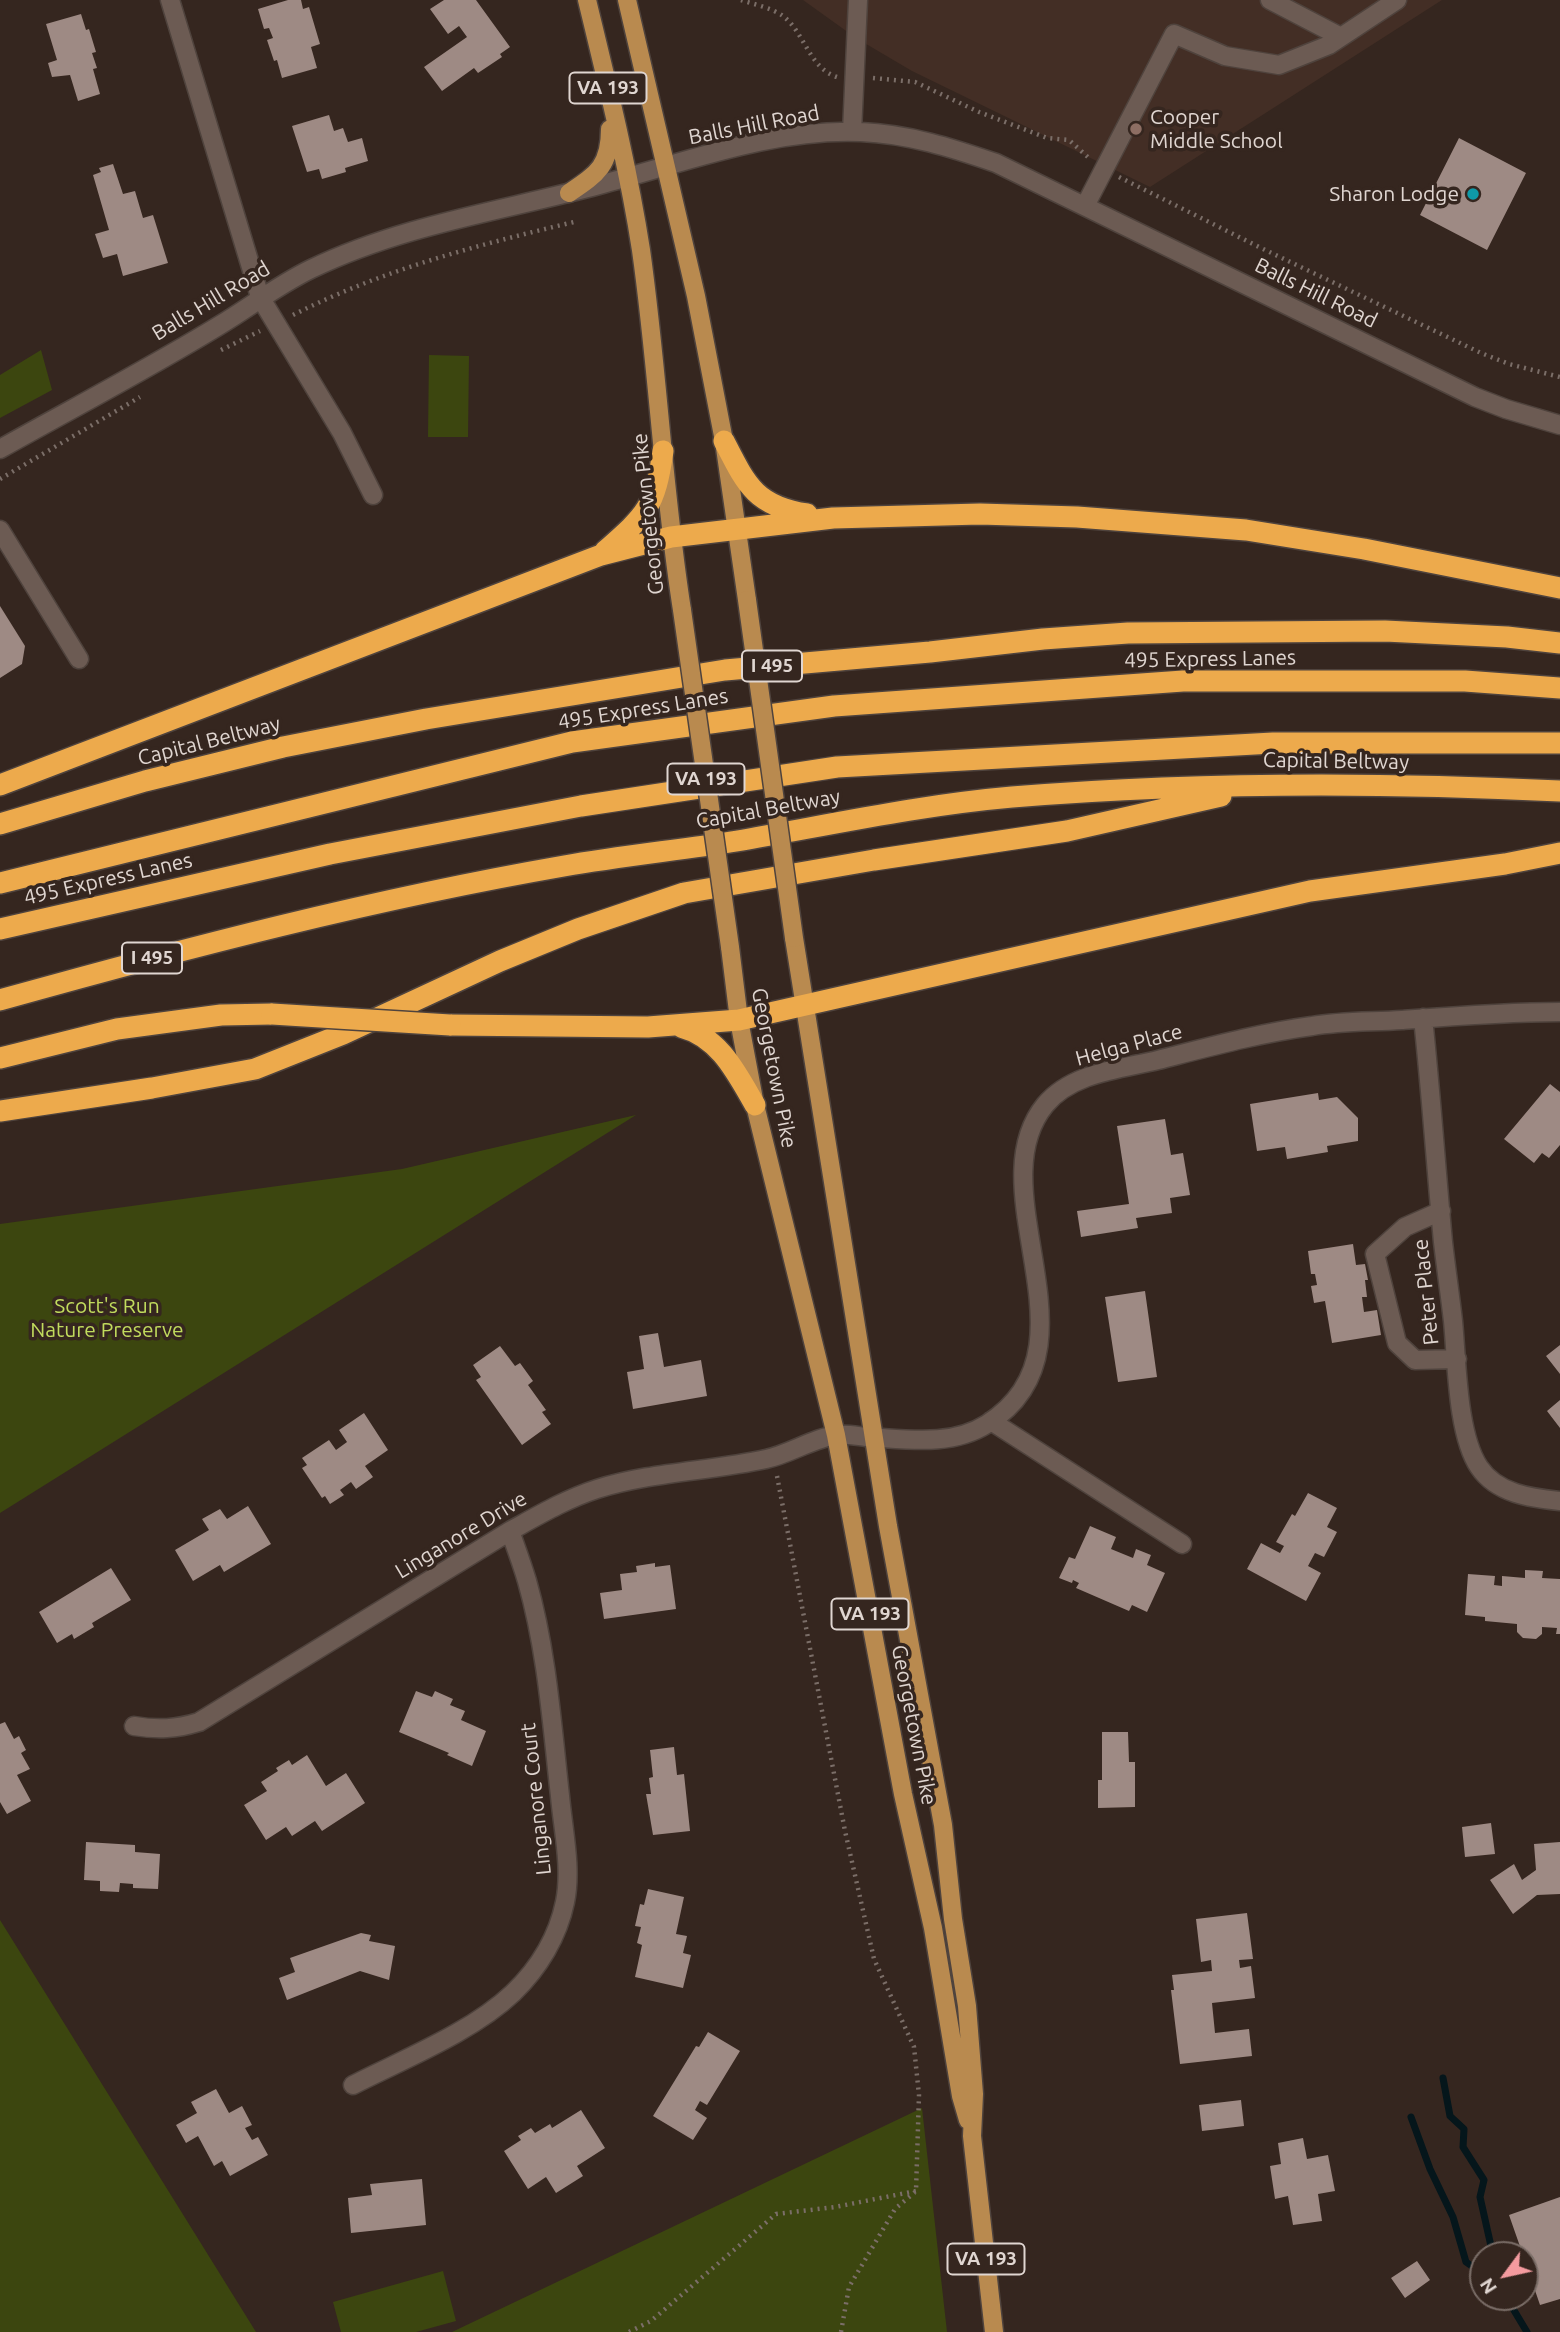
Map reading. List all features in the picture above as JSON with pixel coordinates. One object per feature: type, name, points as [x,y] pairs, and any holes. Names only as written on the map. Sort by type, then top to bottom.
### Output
[{"type":"highway","points":[[724,441],[740,474],[758,496],[783,510],[833,519]]},
{"type":"highway","points":[[601,555],[633,527],[649,507],[658,488],[663,451]]},
{"type":"highway","points":[[0,785],[601,555],[671,537],[833,519],[980,514],[1077,517],[1246,530],[1560,588]]},
{"type":"highway","name":"Capital Beltway","points":[[0,824],[145,781],[283,747],[426,719],[725,670],[1128,633],[1385,631],[1507,637],[1560,643]]},
{"type":"highway","name":"495 Express Lanes","points":[[0,883],[572,742],[834,705],[1183,681],[1465,681],[1560,688]]},
{"type":"highway","name":"495 Express Lanes","points":[[0,929],[343,852],[581,806],[837,767],[1273,743],[1560,743]]},
{"type":"highway","points":[[0,1111],[152,1088],[254,1069],[343,1034],[500,961],[578,929],[684,893],[874,860],[1067,831],[1272,784]]},
{"type":"highway","name":"Capital Beltway","points":[[0,1000],[211,943],[460,886],[567,865],[736,841],[860,818],[1007,798],[1108,790],[1272,784],[1560,790]]},
{"type":"highway","points":[[0,1058],[117,1029],[221,1015],[272,1014],[450,1025],[672,1025],[739,1020],[1310,891],[1505,864],[1560,853]]},
{"type":"highway","points":[[672,1025],[695,1031],[715,1045],[736,1071],[755,1105]]},
{"type":"main road","name":"Georgetown Pike","points":[[587,0],[610,94],[640,248],[671,537],[739,1020],[755,1105],[836,1435],[903,1794],[933,1928],[961,2096],[972,2136],[994,2332]]},
{"type":"main road","name":"Georgetown Pike","points":[[627,0],[696,296],[724,441],[794,938],[888,1526],[943,1825],[953,1919],[967,2006],[974,2094],[972,2136]]},
{"type":"main road","points":[[569,193],[599,171],[607,156],[610,146],[610,94]]},
{"type":"street","points":[[170,0],[260,297],[342,433],[373,495]]},
{"type":"street","points":[[852,132],[858,0]]},
{"type":"street","points":[[1270,0],[1341,37]]},
{"type":"street","points":[[1085,206],[1174,34],[1225,56],[1279,65],[1329,45],[1395,1]]},
{"type":"street","name":"Balls Hill Road","points":[[0,449],[221,325],[260,297],[310,269],[362,246],[419,228],[569,193],[776,139],[815,133],[852,132],[908,137],[946,145],[996,163],[1475,397],[1560,425]]},
{"type":"street","points":[[0,530],[79,659]]},
{"type":"street","name":"Helga Place","points":[[836,1435],[921,1441],[960,1436],[991,1421],[1005,1411],[1021,1393],[1033,1373],[1039,1300],[1023,1171],[1024,1147],[1032,1124],[1045,1104],[1063,1088],[1089,1076],[1242,1039],[1313,1025],[1560,1012]]},
{"type":"street","name":"Peter Place","points":[[1423,1018],[1462,1416],[1470,1450],[1480,1469],[1494,1482],[1532,1498],[1560,1501]]},
{"type":"street","points":[[1441,1211],[1405,1227],[1375,1254],[1397,1343],[1415,1360],[1457,1359]]},
{"type":"street","points":[[991,1421],[1182,1544]]},
{"type":"street","name":"Linganore Drive","points":[[134,1726],[176,1729],[200,1722],[560,1503],[599,1489],[774,1457],[836,1435]]},
{"type":"street","name":"Linganore Court","points":[[353,2085],[491,2012],[515,1991],[543,1956],[557,1931],[563,1911],[568,1873],[550,1707],[533,1607],[510,1531]]},
{"type":"path","points":[[741,0],[782,14],[826,73],[837,77],[915,82],[979,112],[1047,138],[1069,140],[1090,159],[1132,184],[1261,248],[1480,353],[1509,364],[1560,377]]},
{"type":"path","points":[[774,1457],[845,1831],[874,1959],[914,2047],[919,2095],[916,2191],[895,2209],[849,2287],[841,2332]]},
{"type":"path","points":[[629,2332],[651,2321],[776,2214],[835,2207],[916,2191]]},
{"type":"shaded area","name":"Cooper Middle School","points":[[803,0],[1442,0],[1150,187],[912,71],[856,38]]},
{"type":"green space","points":[[41,350],[52,390],[0,418],[0,375]]},
{"type":"green space","points":[[429,355],[469,356],[468,437],[428,437]]},
{"type":"green space","name":"Scott's Run Nature Preserve","points":[[636,1115],[0,1513],[0,1224],[402,1169]]},
{"type":"green space","points":[[0,1920],[256,2332],[0,2332]]},
{"type":"green space","points":[[922,2108],[947,2332],[452,2332]]},
{"type":"green space","points":[[443,2271],[456,2321],[416,2332],[341,2332],[333,2302]]},
{"type":"building","points":[[288,0],[301,0],[303,9],[309,7],[320,44],[311,47],[317,68],[282,78],[267,40],[273,38],[269,28],[264,29],[258,9]]},
{"type":"building","points":[[444,0],[476,0],[510,47],[500,54],[502,57],[478,73],[474,68],[442,91],[424,67],[467,37],[459,26],[448,34],[430,9]]},
{"type":"building","points":[[81,14],[96,52],[92,53],[97,68],[93,69],[100,94],[78,101],[70,75],[52,77],[48,63],[57,60],[46,24]]},
{"type":"building","points":[[329,115],[334,131],[343,128],[348,142],[362,138],[368,161],[345,168],[346,172],[322,179],[319,169],[307,172],[292,126]]},
{"type":"building","name":"Sharon Lodge","points":[[1459,138],[1526,173],[1487,250],[1420,215]]},
{"type":"building","points":[[113,164],[123,194],[135,191],[143,218],[153,215],[168,263],[123,276],[117,254],[103,258],[95,234],[109,230],[93,175],[101,172],[99,168]]},
{"type":"building","points":[[0,606],[25,646],[22,664],[0,678]]},
{"type":"building","points":[[1550,1084],[1560,1092],[1560,1145],[1549,1158],[1542,1153],[1534,1163],[1504,1139]]},
{"type":"building","points":[[1318,1093],[1319,1100],[1337,1097],[1358,1118],[1358,1141],[1327,1146],[1328,1152],[1287,1159],[1285,1147],[1257,1151],[1250,1104]]},
{"type":"building","points":[[1165,1119],[1171,1155],[1183,1153],[1190,1195],[1170,1198],[1172,1213],[1136,1218],[1138,1228],[1081,1237],[1077,1211],[1129,1204],[1117,1126]]},
{"type":"building","points":[[1353,1244],[1356,1265],[1365,1264],[1368,1280],[1365,1280],[1367,1297],[1362,1297],[1364,1312],[1377,1310],[1381,1335],[1332,1343],[1325,1301],[1314,1303],[1311,1286],[1317,1285],[1315,1274],[1311,1274],[1308,1251]]},
{"type":"building","points":[[1145,1291],[1157,1377],[1118,1382],[1105,1297]]},
{"type":"building","points":[[658,1333],[664,1367],[701,1360],[707,1396],[633,1409],[627,1372],[644,1369],[639,1336]]},
{"type":"building","points":[[1560,1345],[1560,1374],[1546,1356]]},
{"type":"building","points":[[500,1346],[515,1366],[520,1363],[533,1381],[528,1385],[546,1410],[542,1412],[551,1424],[522,1445],[476,1380],[481,1377],[473,1365]]},
{"type":"building","points":[[1560,1400],[1560,1428],[1547,1411]]},
{"type":"building","points":[[364,1413],[388,1450],[365,1466],[373,1477],[356,1489],[351,1482],[340,1490],[344,1495],[330,1504],[325,1496],[322,1498],[302,1468],[307,1465],[302,1458],[329,1440],[336,1450],[347,1442],[339,1430]]},
{"type":"building","points":[[1308,1493],[1337,1508],[1327,1527],[1337,1532],[1324,1557],[1315,1553],[1308,1566],[1321,1573],[1306,1601],[1247,1569],[1261,1543],[1280,1553],[1284,1546],[1276,1542]]},
{"type":"building","points":[[248,1506],[271,1544],[224,1572],[220,1565],[193,1581],[175,1550],[209,1530],[202,1519],[220,1509],[227,1519]]},
{"type":"building","points":[[1090,1526],[1116,1537],[1111,1549],[1133,1558],[1136,1549],[1151,1555],[1147,1565],[1165,1573],[1147,1612],[1132,1605],[1129,1611],[1076,1588],[1079,1583],[1073,1580],[1072,1583],[1059,1578],[1069,1557],[1075,1559]]},
{"type":"building","points":[[655,1563],[655,1567],[670,1565],[676,1609],[604,1619],[600,1593],[622,1590],[620,1574],[637,1572],[636,1566]]},
{"type":"building","points":[[111,1568],[131,1600],[92,1623],[94,1627],[74,1639],[72,1634],[57,1643],[39,1612]]},
{"type":"building","points":[[1525,1570],[1543,1571],[1542,1578],[1560,1579],[1560,1634],[1556,1634],[1557,1628],[1542,1627],[1542,1634],[1536,1639],[1523,1638],[1517,1632],[1517,1624],[1485,1621],[1485,1617],[1465,1615],[1468,1574],[1495,1576],[1494,1585],[1502,1586],[1502,1576],[1525,1578]]},
{"type":"building","points":[[416,1691],[432,1697],[435,1691],[453,1699],[450,1705],[465,1711],[461,1720],[486,1731],[472,1766],[399,1732]]},
{"type":"building","points":[[5,1722],[14,1739],[19,1736],[26,1750],[21,1753],[30,1769],[17,1775],[31,1801],[7,1814],[0,1802],[0,1724]]},
{"type":"building","points":[[1102,1732],[1128,1732],[1129,1762],[1135,1762],[1135,1807],[1098,1808],[1098,1780],[1102,1780]]},
{"type":"building","points":[[674,1747],[677,1775],[684,1774],[690,1831],[653,1835],[646,1794],[651,1794],[649,1778],[653,1777],[650,1750]]},
{"type":"building","points":[[307,1755],[326,1786],[346,1773],[365,1803],[322,1831],[315,1821],[292,1836],[286,1827],[266,1840],[244,1805],[267,1791],[261,1782],[278,1771],[276,1768],[289,1760],[292,1765]]},
{"type":"building","points":[[1491,1823],[1495,1854],[1465,1857],[1462,1827]]},
{"type":"building","points":[[86,1842],[135,1845],[135,1852],[160,1854],[158,1889],[133,1888],[133,1884],[120,1883],[119,1892],[100,1891],[100,1881],[84,1880]]},
{"type":"building","points":[[1560,1842],[1560,1894],[1537,1895],[1513,1914],[1490,1880],[1514,1864],[1522,1880],[1536,1870],[1534,1844]]},
{"type":"building","points":[[648,1889],[684,1897],[676,1934],[687,1936],[683,1953],[691,1955],[683,1988],[635,1977],[642,1945],[637,1943],[641,1927],[635,1926],[640,1904],[644,1905]]},
{"type":"building","points":[[1247,1913],[1253,1959],[1239,1960],[1240,1968],[1251,1966],[1255,1998],[1212,2003],[1215,2033],[1249,2029],[1252,2056],[1180,2064],[1171,1990],[1174,1990],[1172,1975],[1212,1971],[1211,1960],[1201,1962],[1196,1919]]},
{"type":"building","points":[[361,1933],[371,1935],[369,1941],[395,1946],[389,1980],[360,1971],[287,2000],[279,1978],[295,1972],[290,1958]]},
{"type":"building","points":[[708,2032],[740,2051],[707,2105],[700,2101],[695,2110],[707,2118],[693,2140],[653,2116],[696,2046],[699,2047]]},
{"type":"building","points":[[216,2089],[229,2113],[242,2106],[252,2125],[245,2128],[252,2140],[258,2137],[268,2155],[230,2176],[222,2161],[214,2166],[198,2136],[186,2143],[176,2125],[197,2113],[191,2102]]},
{"type":"building","points":[[1241,2100],[1244,2126],[1202,2131],[1199,2105]]},
{"type":"building","points":[[581,2110],[605,2148],[577,2166],[583,2176],[556,2193],[546,2177],[528,2189],[504,2151],[521,2140],[518,2136],[531,2128],[535,2133],[550,2124],[552,2128]]},
{"type":"building","points":[[1303,2138],[1307,2159],[1328,2155],[1335,2191],[1318,2194],[1322,2221],[1293,2225],[1288,2196],[1275,2199],[1270,2166],[1281,2164],[1278,2143]]},
{"type":"building","points":[[422,2179],[426,2225],[351,2233],[348,2198],[372,2195],[370,2184]]},
{"type":"building","points":[[1560,2197],[1560,2299],[1540,2305],[1539,2241],[1518,2241],[1509,2215]]},
{"type":"building","points":[[1417,2261],[1430,2280],[1405,2298],[1391,2278]]},
{"type":"waterway","points":[[1443,2078],[1450,2116],[1464,2129],[1463,2147],[1484,2180],[1480,2197],[1490,2241]]},
{"type":"waterway","points":[[1411,2117],[1430,2169],[1453,2217],[1466,2262],[1469,2264]]},
{"type":"waterway","points":[[1514,2311],[1527,2332]]},
{"type":"place","name":"Cooper Middle School","points":[[1136,129]]},
{"type":"place","name":"Sharon Lodge","points":[[1473,194]]}]
